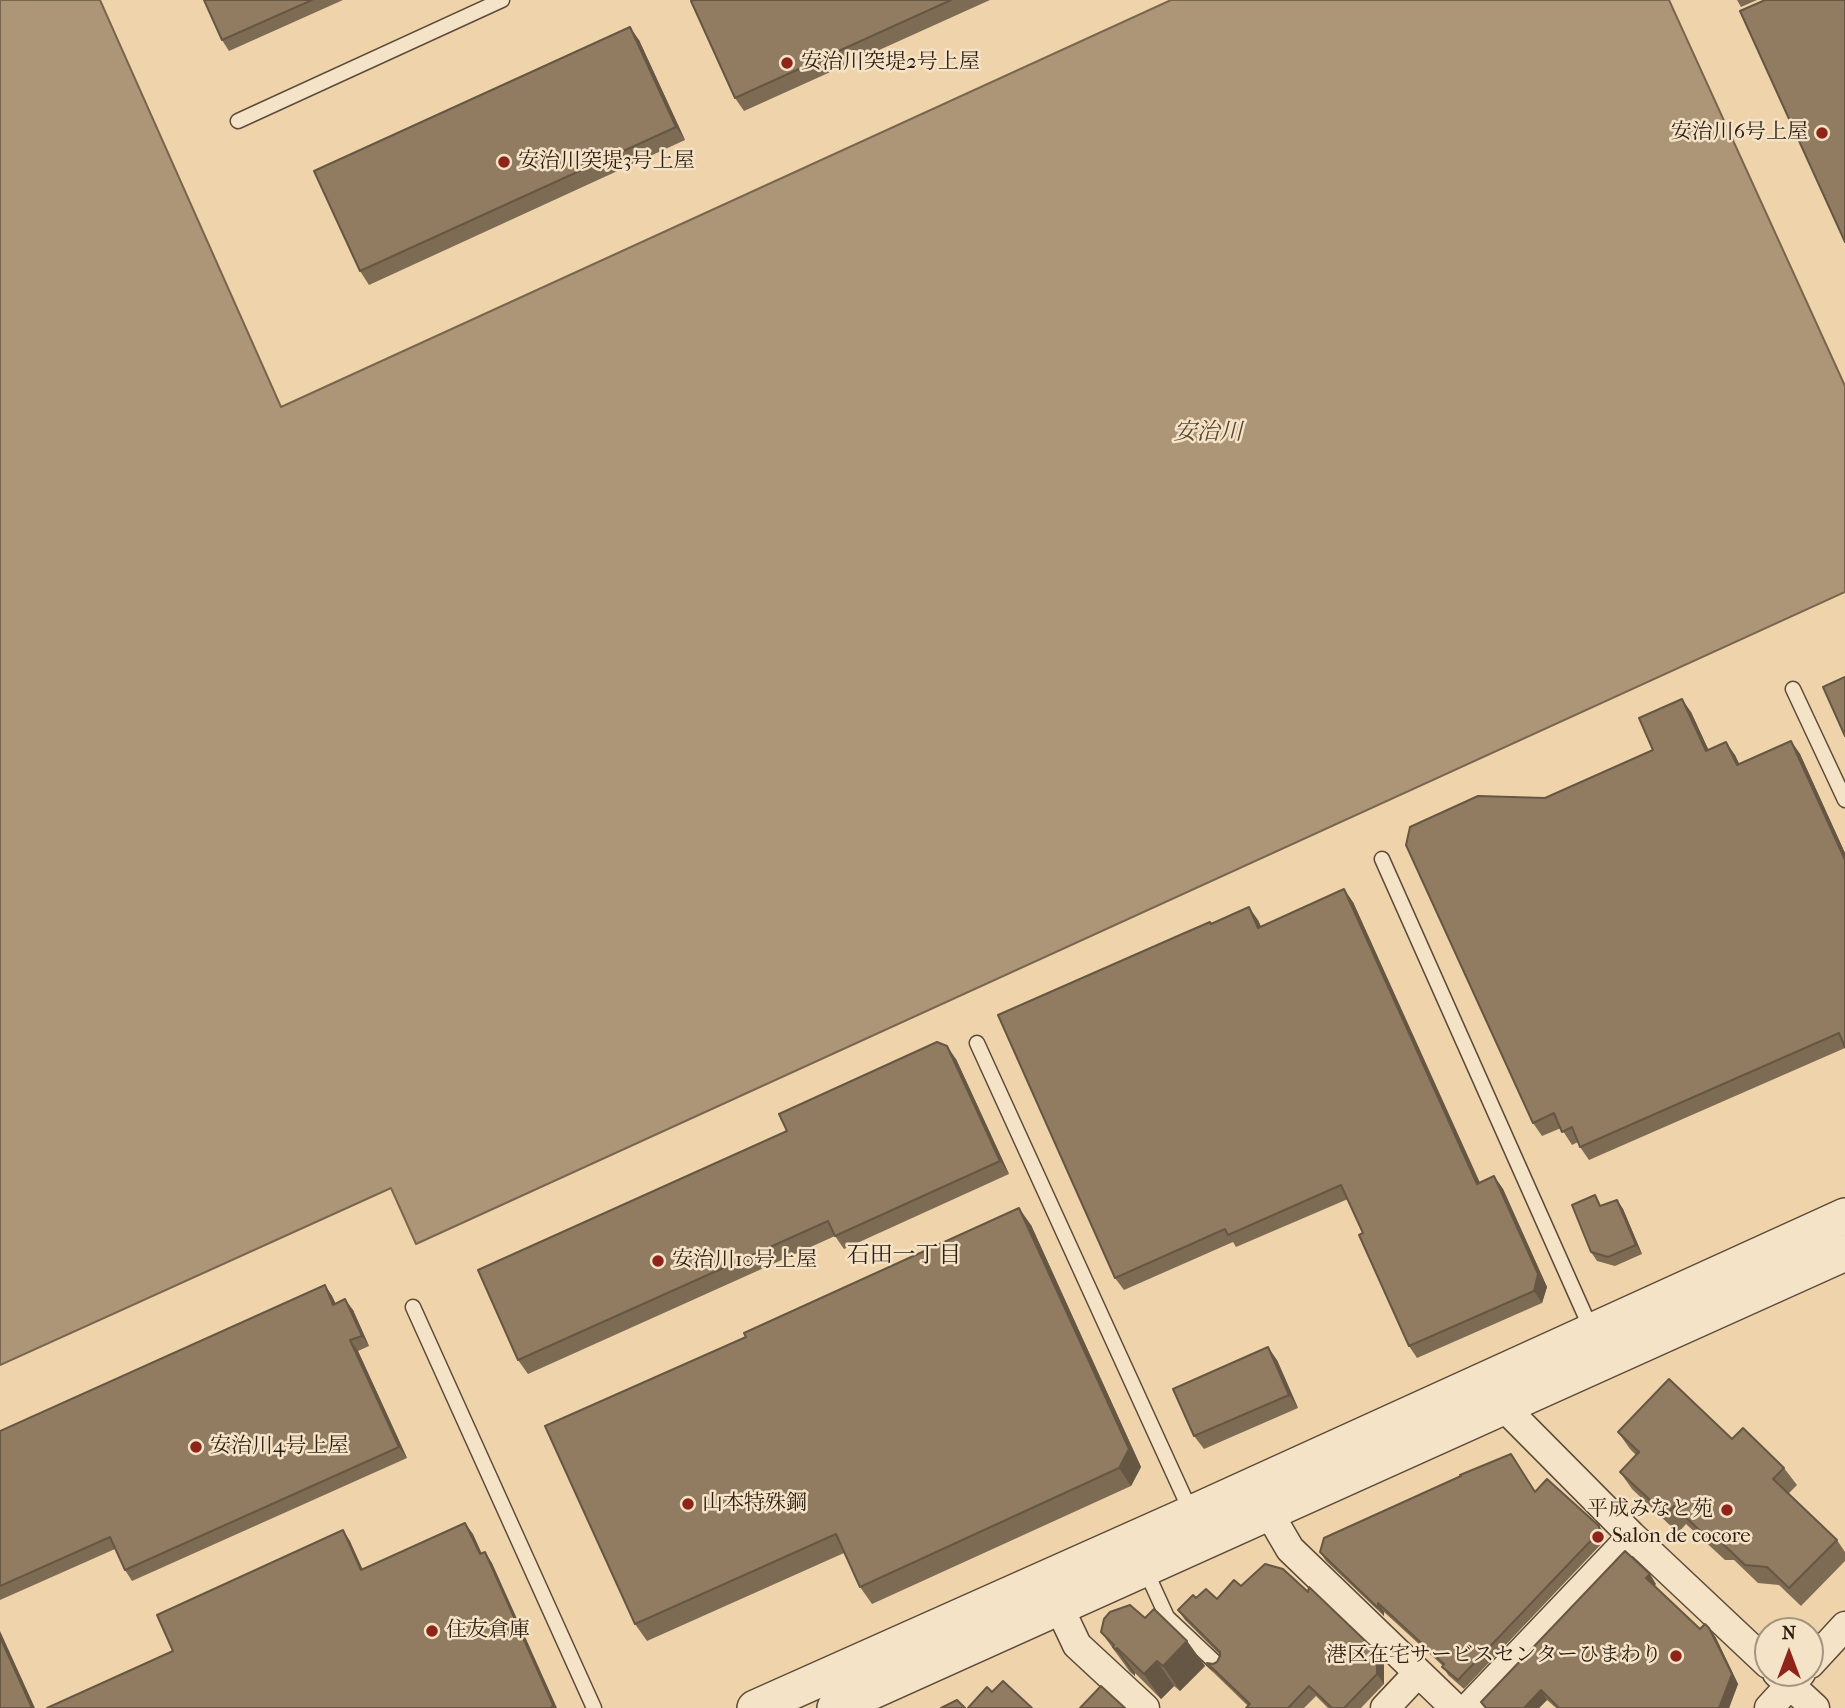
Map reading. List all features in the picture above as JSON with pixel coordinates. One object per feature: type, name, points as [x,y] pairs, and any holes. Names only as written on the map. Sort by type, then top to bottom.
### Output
[{"type":"street","points":[[754,1708],[807,1697],[1192,1513],[1845,1216]]},
{"type":"street","points":[[835,1708],[1845,1253]]},
{"type":"street","points":[[1504,1406],[1632,1536],[1754,1651]]},
{"type":"street","points":[[1269,1513],[1290,1549],[1455,1708]]},
{"type":"street","points":[[1468,1708],[1632,1536]]},
{"type":"street","points":[[1059,1607],[1077,1644],[1145,1708]]},
{"type":"street","points":[[1824,1649],[1845,1626]]},
{"type":"street","points":[[1385,1708],[1418,1673]]},
{"type":"street","points":[[1769,1708],[1783,1687]]},
{"type":"street","points":[[1798,1687],[1815,1708]]},
{"type":"lane","points":[[238,121],[502,0]]},
{"type":"lane","points":[[1793,689],[1845,800]]},
{"type":"lane","points":[[1382,859],[1593,1332]]},
{"type":"lane","points":[[977,1043],[1192,1513]]},
{"type":"lane","points":[[413,1307],[594,1708]]},
{"type":"lane","points":[[1145,1569],[1167,1617],[1218,1665]]},
{"type":"water","name":"安治川","points":[[0,0],[100,0],[281,407],[1171,0],[1669,0],[1845,386],[1845,592],[416,1244],[391,1188],[0,1365]]},
{"type":"building","points":[[204,0],[312,0],[222,40]]},
{"type":"building","name":"安治川突堤2号上屋","points":[[951,0],[735,98],[691,1]]},
{"type":"building","name":"安治川6号上屋","points":[[1765,0],[1845,0],[1845,242],[1740,11]]},
{"type":"building","name":"安治川突堤3号上屋","points":[[630,27],[676,127],[360,271],[314,171]]},
{"type":"building","points":[[1845,677],[1845,736],[1823,687]]},
{"type":"building","points":[[1682,699],[1706,751],[1726,742],[1737,765],[1791,741],[1845,860],[1845,1047],[1839,1033],[1580,1147],[1572,1127],[1562,1132],[1554,1113],[1533,1123],[1406,845],[1410,827],[1478,796],[1545,798],[1653,750],[1639,718]]},
{"type":"building","points":[[1344,889],[1477,1184],[1494,1176],[1538,1274],[1534,1291],[1409,1346],[1359,1235],[1363,1233],[1341,1185],[1228,1235],[1225,1229],[1115,1278],[998,1015],[1249,907],[1258,928]]},
{"type":"building","points":[[937,1042],[947,1046],[1000,1161],[835,1236],[828,1221],[518,1360],[478,1270],[787,1131],[779,1114]]},
{"type":"building","points":[[1595,1195],[1600,1206],[1617,1200],[1636,1245],[1608,1257],[1591,1252],[1572,1205]]},
{"type":"building","points":[[1019,1208],[1129,1449],[1119,1468],[860,1587],[836,1534],[635,1624],[545,1426],[746,1337],[744,1333]]},
{"type":"building","name":"安治川4号上屋","points":[[325,1285],[333,1305],[345,1299],[362,1336],[350,1340],[399,1447],[125,1570],[110,1537],[0,1586],[0,1431]]},
{"type":"building","points":[[1268,1347],[1289,1395],[1194,1436],[1173,1389]]},
{"type":"building","name":"平成みなと苑","points":[[1669,1379],[1732,1439],[1743,1428],[1784,1468],[1773,1479],[1837,1540],[1789,1588],[1767,1567],[1745,1565],[1722,1543],[1713,1543],[1674,1506],[1666,1515],[1620,1472],[1639,1452],[1618,1432]]},
{"type":"building","points":[[1511,1454],[1535,1492],[1547,1479],[1599,1526],[1599,1532],[1458,1680],[1442,1667],[1444,1664],[1378,1603],[1378,1608],[1320,1552],[1324,1538]]},
{"type":"building","points":[[465,1523],[480,1554],[485,1552],[553,1705],[551,1708],[47,1708],[173,1651],[157,1615],[343,1530],[361,1570]]},
{"type":"building","points":[[1625,1551],[1650,1574],[1646,1578],[1700,1629],[1705,1624],[1709,1628],[1732,1674],[1719,1708],[1559,1708],[1541,1690],[1524,1708],[1486,1708],[1481,1702]]},
{"type":"building","points":[[1265,1564],[1283,1569],[1308,1592],[1309,1587],[1377,1652],[1377,1674],[1344,1708],[1332,1708],[1309,1686],[1288,1708],[1246,1708],[1250,1704],[1207,1663],[1217,1662],[1220,1652],[1178,1610],[1193,1595],[1196,1598],[1206,1589],[1217,1599],[1234,1580],[1241,1586]]},
{"type":"building","points":[[1130,1605],[1145,1618],[1154,1609],[1187,1641],[1163,1666],[1157,1661],[1144,1674],[1117,1648],[1117,1651],[1101,1632],[1104,1619],[1110,1612]]},
{"type":"building","points":[[0,1637],[32,1708],[0,1708]]},
{"type":"building","points":[[1003,1681],[1032,1708],[968,1708],[987,1687],[992,1692]]},
{"type":"building","points":[[1101,1686],[1125,1708],[1080,1708]]},
{"type":"building","points":[[957,1700],[965,1708],[941,1708]]},
{"type":"place","name":"安治川突堤2号上屋","points":[[787,63]]},
{"type":"place","name":"安治川6号上屋","points":[[1822,133]]},
{"type":"place","name":"安治川突堤3号上屋","points":[[504,162]]},
{"type":"place","name":"安治川10号上屋","points":[[658,1261]]},
{"type":"place","name":"安治川4号上屋","points":[[196,1447]]},
{"type":"place","name":"山本特殊鋼","points":[[688,1504]]},
{"type":"place","name":"平成みなと苑","points":[[1727,1510]]},
{"type":"place","name":"Salon de cocore","points":[[1598,1537]]},
{"type":"place","name":"住友倉庫","points":[[432,1631]]},
{"type":"place","name":"港区在宅サービスセンターひまわり","points":[[1676,1656]]},
{"type":"district","name":"石田一丁目","points":[[904,1256]]}]
